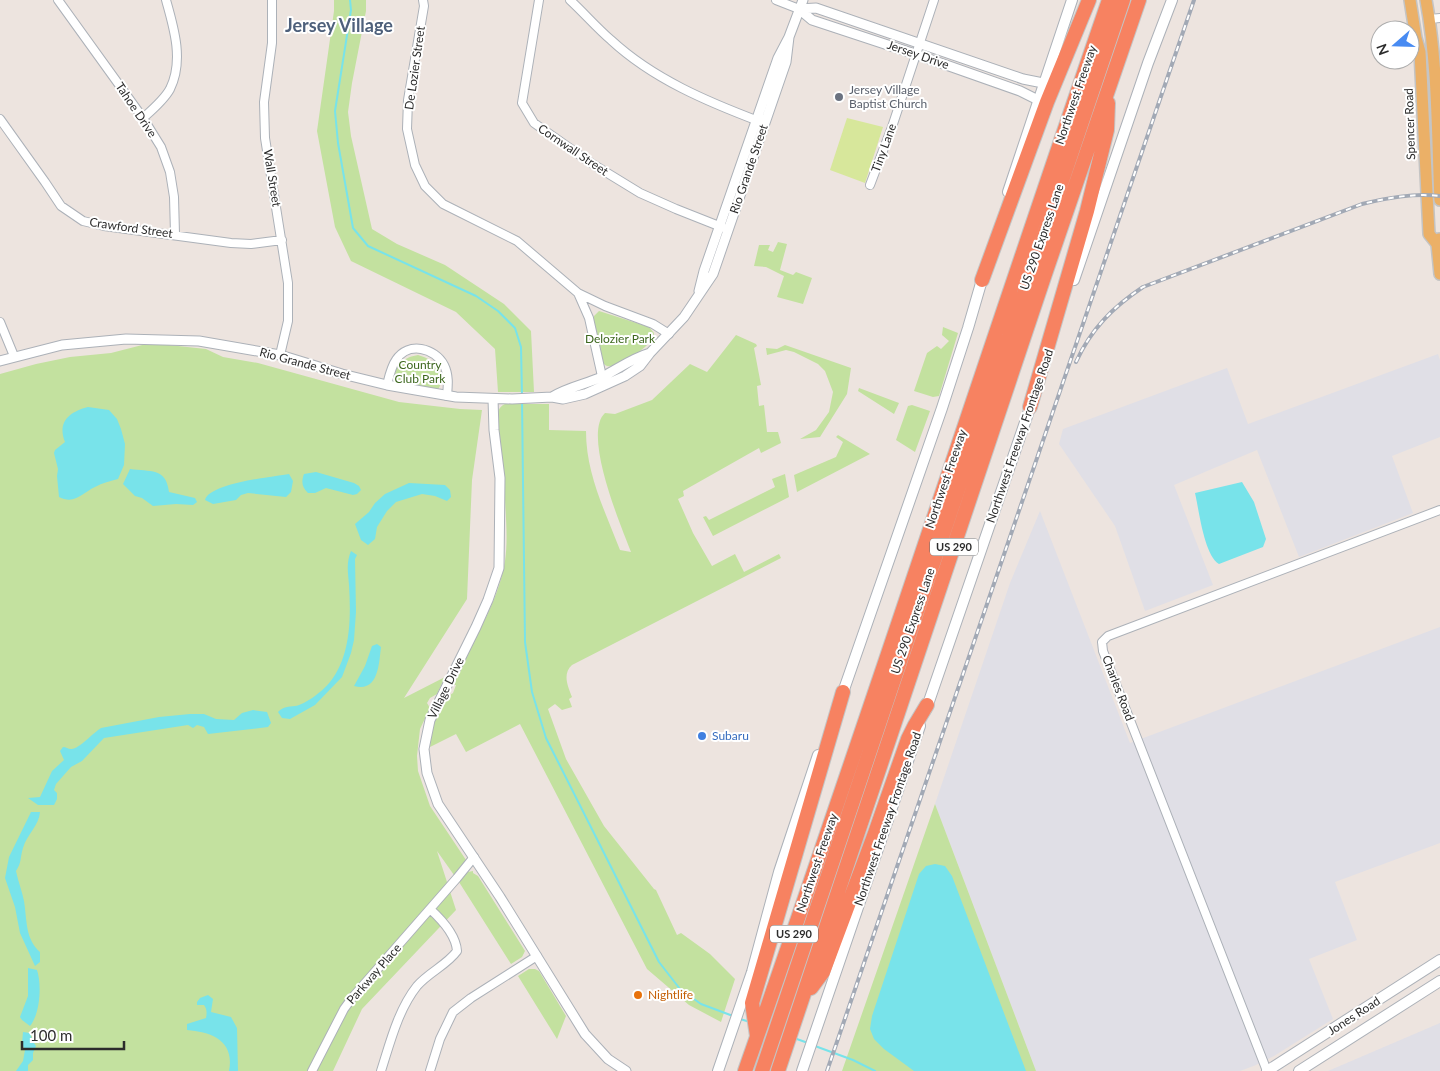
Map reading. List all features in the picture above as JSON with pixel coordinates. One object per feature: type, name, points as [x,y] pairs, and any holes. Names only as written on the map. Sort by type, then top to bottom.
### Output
[{"type":"highway","points":[[982,280],[1044,110],[1090,0]]},
{"type":"highway","name":"Northwest Freeway","points":[[745,1071],[1109,0]]},
{"type":"highway","name":"US 290 Express Lane","points":[[762,1071],[1123,0]]},
{"type":"highway","name":"US 290","points":[[778,1071],[1042,283],[1139,0]]},
{"type":"highway","points":[[1030,407],[1085,220],[1105,139],[1108,90]]},
{"type":"highway","points":[[756,1041],[752,1003],[843,692]]},
{"type":"highway","points":[[801,1004],[822,972],[875,833],[908,739],[927,705]]},
{"type":"main road","points":[[718,1071],[752,972],[779,872],[800,806],[830,721],[843,692],[945,399],[1015,167],[1072,0]]},
{"type":"main road","name":"Northwest Freeway Frontage Road","points":[[804,1066],[1148,63],[1172,0]]},
{"type":"main road","name":"Spencer Road","points":[[1410,0],[1413,20]]},
{"type":"main road","points":[[1419,0],[1421,7],[1435,19]]},
{"type":"main road","points":[[1426,0],[1435,19],[1440,200]]},
{"type":"main road","points":[[1420,52],[1422,30],[1435,19]]},
{"type":"main road","name":"Spencer Road","points":[[1420,52],[1429,234],[1439,241],[1440,274]]},
{"type":"main road","name":"Jones Road","points":[[1267,1071],[1440,960]]},
{"type":"main road","name":"Jones Road","points":[[1299,1071],[1440,981]]},
{"type":"street","name":"Tahoe Drive","points":[[58,0],[143,118],[160,147],[170,172],[174,198],[175,234]]},
{"type":"street","points":[[143,118],[170,89],[178,61],[175,34],[166,0]]},
{"type":"street","name":"Wall Street","points":[[272,0],[272,43],[264,102],[265,138],[288,283],[288,321],[280,355]]},
{"type":"street","name":"De Lozier Street","points":[[423,0],[424,6],[408,100],[408,128],[415,165],[425,186],[442,204],[517,242],[578,293],[605,306],[653,324],[669,334]]},
{"type":"street","name":"Cornwall Street","points":[[539,0],[522,103],[534,123],[591,163],[640,192],[676,210],[724,228]]},
{"type":"street","points":[[570,0],[612,41],[660,77],[714,104],[761,122]]},
{"type":"street","name":"Jersey Drive","points":[[776,0],[816,8],[1023,79],[1043,83]]},
{"type":"street","name":"Tiny Lane","points":[[870,185],[892,127],[934,0]]},
{"type":"street","name":"Rio Grande Street","points":[[0,361],[62,345],[126,338],[199,341],[280,355],[342,374],[387,385],[447,396],[532,399],[552,397],[562,391],[604,381],[634,358],[650,353],[684,317],[713,274],[724,228],[761,122],[786,62],[789,38],[801,4]]},
{"type":"street","name":"Jersey Drive","points":[[801,4],[812,20],[1020,91],[1038,100]]},
{"type":"street","name":"Crawford Street","points":[[0,119],[61,206],[83,221],[104,226],[231,243],[251,244],[282,240]]},
{"type":"street","name":"De Lozier Street","points":[[578,293],[589,318],[604,381]]},
{"type":"street","points":[[0,322],[14,356]]},
{"type":"street","points":[[387,385],[396,359],[408,350],[420,348],[434,353],[444,365],[449,380],[447,396]]},
{"type":"street","name":"Village Drive","points":[[493,399],[494,430],[500,478],[499,568],[476,627],[430,720],[424,749],[426,773],[438,804],[474,856],[585,1034],[608,1059],[626,1071]]},
{"type":"street","name":"Charles Road","points":[[1267,1071],[1103,651],[1102,642],[1108,636],[1440,510]]},
{"type":"street","name":"Parkway Place","points":[[312,1071],[348,1004],[474,856]]},
{"type":"street","points":[[380,1071],[404,1005],[434,969],[452,958],[458,951],[457,943],[439,917],[430,909]]},
{"type":"street","points":[[430,1071],[440,1039],[453,1012],[471,998],[537,956]]},
{"type":"shaded area","points":[[1438,354],[1440,360],[1440,437],[1392,456],[1413,513],[1299,557],[1257,450],[1174,485],[1213,585],[1145,611],[1115,526],[1059,444],[1063,429],[1227,368],[1248,424]]},
{"type":"shaded area","points":[[1040,511],[1130,743],[1440,627],[1440,843],[1335,882],[1357,940],[1309,959],[1333,1019],[1274,1056],[1240,1071],[1036,1071],[935,804],[1010,583]]},
{"type":"shaded area","points":[[1440,1023],[1440,1071],[1328,1071]]},
{"type":"green space","points":[[334,0],[366,0],[366,11],[348,112],[351,136],[372,229],[397,244],[445,265],[504,304],[531,331],[534,392],[498,392],[495,349],[456,312],[351,261],[335,227],[317,131]]},
{"type":"green space","points":[[847,118],[883,127],[865,183],[830,170]]},
{"type":"green space","points":[[778,242],[787,244],[780,270],[793,275],[796,272],[812,278],[803,304],[777,297],[784,276],[766,267],[754,266],[759,245],[770,245],[768,250],[773,252]]},
{"type":"green space","name":"Delozier Park","points":[[599,311],[649,327],[654,333],[653,339],[648,345],[621,363],[614,366],[604,364],[594,321],[594,316]]},
{"type":"green space","points":[[943,327],[958,333],[939,396],[933,397],[914,391],[927,353],[937,346],[941,349],[949,341],[942,335]]},
{"type":"green space","points":[[736,335],[757,346],[754,348],[761,385],[757,386],[759,406],[764,405],[767,432],[778,432],[781,443],[761,453],[759,448],[683,491],[684,496],[678,499],[693,533],[712,566],[735,554],[744,572],[779,554],[781,558],[572,665],[567,672],[567,676],[572,697],[569,699],[572,707],[562,710],[555,704],[548,709],[566,759],[604,826],[656,890],[677,935],[681,933],[710,954],[735,979],[721,1022],[689,1005],[647,969],[520,724],[466,752],[456,734],[430,747],[432,732],[439,709],[447,697],[453,693],[456,685],[452,683],[490,608],[505,561],[507,538],[505,490],[497,423],[500,407],[505,404],[549,404],[549,430],[586,431],[589,462],[603,507],[620,550],[631,552],[612,502],[600,459],[599,424],[605,413],[615,414],[652,400],[690,364],[707,372]]},
{"type":"green space","points":[[150,343],[206,349],[223,357],[258,363],[399,402],[482,410],[472,480],[467,599],[404,698],[445,677],[437,694],[430,698],[427,703],[430,708],[420,729],[417,756],[418,771],[430,806],[466,860],[454,875],[437,851],[456,910],[362,1009],[333,1071],[0,1071],[0,374],[36,364],[70,357],[111,353]]},
{"type":"green space","points":[[785,345],[851,368],[847,394],[820,437],[800,439],[816,430],[829,412],[833,392],[825,371],[818,364],[786,350],[767,355],[766,348],[777,349]]},
{"type":"green space","name":"Country Club Park","points":[[418,355],[429,359],[440,371],[442,376],[437,390],[398,383],[395,380],[398,366],[404,360]]},
{"type":"green space","points":[[859,388],[899,403],[894,414],[858,391]]},
{"type":"green space","points":[[912,405],[930,411],[915,452],[896,440],[908,406]]},
{"type":"green space","points":[[838,435],[870,454],[797,492],[794,475],[836,457],[843,442],[836,437]]},
{"type":"green space","points":[[785,474],[789,497],[713,536],[703,517],[706,516],[709,520],[775,487],[772,479]]},
{"type":"green space","points":[[935,804],[1036,1071],[842,1071]]},
{"type":"green space","points":[[473,871],[525,951],[522,957],[511,964],[459,882],[468,872]]},
{"type":"green space","points":[[529,969],[539,971],[566,1016],[557,1039],[518,976]]},
{"type":"water","points":[[88,407],[109,410],[117,419],[125,444],[124,465],[118,479],[90,489],[74,499],[65,499],[59,497],[58,469],[54,453],[65,442],[63,429],[66,419],[75,412]]},
{"type":"water","points":[[130,469],[156,472],[164,478],[169,492],[195,498],[197,502],[193,505],[153,506],[142,498],[135,496],[123,484]]},
{"type":"water","points":[[316,472],[354,483],[361,490],[353,495],[326,488],[315,493],[308,493],[304,489],[304,474]]},
{"type":"water","points":[[289,474],[293,481],[291,492],[286,497],[248,493],[241,495],[236,500],[213,504],[205,500],[209,494],[229,485]]},
{"type":"water","points":[[1242,482],[1254,502],[1266,539],[1263,547],[1219,564],[1209,552],[1200,521],[1195,493]]},
{"type":"water","points":[[409,483],[445,485],[450,490],[451,497],[447,501],[435,496],[422,494],[396,502],[387,511],[377,527],[375,539],[368,545],[361,540],[355,524],[385,494]]},
{"type":"water","points":[[351,551],[357,555],[355,559],[356,612],[354,640],[342,677],[315,705],[290,719],[282,718],[278,712],[280,710],[304,703],[323,689],[337,672],[342,660],[348,636],[350,597],[348,560]]},
{"type":"water","points":[[377,644],[381,647],[378,668],[373,681],[362,687],[354,686],[365,666],[372,646]]},
{"type":"water","points":[[253,710],[267,712],[271,723],[268,727],[208,734],[204,727],[197,725],[193,728],[188,725],[104,738],[82,761],[71,767],[56,784],[54,790],[57,793],[57,799],[54,805],[38,805],[28,798],[40,797],[52,771],[64,760],[60,751],[63,747],[74,749],[101,728],[159,717],[190,714],[204,714],[216,719],[234,720],[242,713]]},
{"type":"water","points":[[31,812],[40,812],[35,826],[25,843],[16,871],[24,901],[29,935],[40,952],[40,962],[35,966],[20,933],[15,907],[5,878],[9,857]]},
{"type":"water","points":[[935,864],[945,866],[952,876],[1026,1071],[914,1071],[884,1049],[874,1039],[870,1029],[872,1016],[919,874],[926,866]]},
{"type":"water","points":[[28,968],[37,970],[39,976],[38,1007],[30,1026],[20,1017],[28,996]]},
{"type":"water","points":[[208,995],[213,999],[211,1012],[231,1017],[237,1028],[238,1071],[229,1071],[230,1061],[228,1052],[220,1040],[205,1033],[187,1030],[187,1024],[206,1018],[204,1005],[197,1005],[197,1002],[200,998]]},
{"type":"water","points":[[23,1032],[30,1033],[36,1046],[33,1060],[28,1065],[28,1071],[16,1071],[23,1061],[25,1050],[22,1044]]},
{"type":"waterway","points":[[350,0],[351,10],[335,111],[338,143],[353,228],[368,246],[476,296],[498,311],[515,328],[521,347],[522,396]]},
{"type":"waterway","points":[[522,401],[525,642],[532,692],[546,738],[659,962],[680,989],[701,1004],[733,1016]]},
{"type":"waterway","points":[[740,1019],[750,1022]]},
{"type":"waterway","points":[[794,1038],[808,1043]]},
{"type":"waterway","points":[[815,1046],[853,1060],[875,1071]]},
{"type":"railway","points":[[827,1071],[1194,0]]},
{"type":"railway","points":[[1076,362],[1089,339],[1104,320],[1143,287],[1362,204],[1400,197],[1440,196]]},
{"type":"place","name":"Jersey Village Baptist Church","points":[[839,97]]},
{"type":"place","name":"Subaru","points":[[702,736]]},
{"type":"place","name":"Nightlife","points":[[638,995]]},
{"type":"district","name":"Jersey Village","points":[[339,26]]}]
